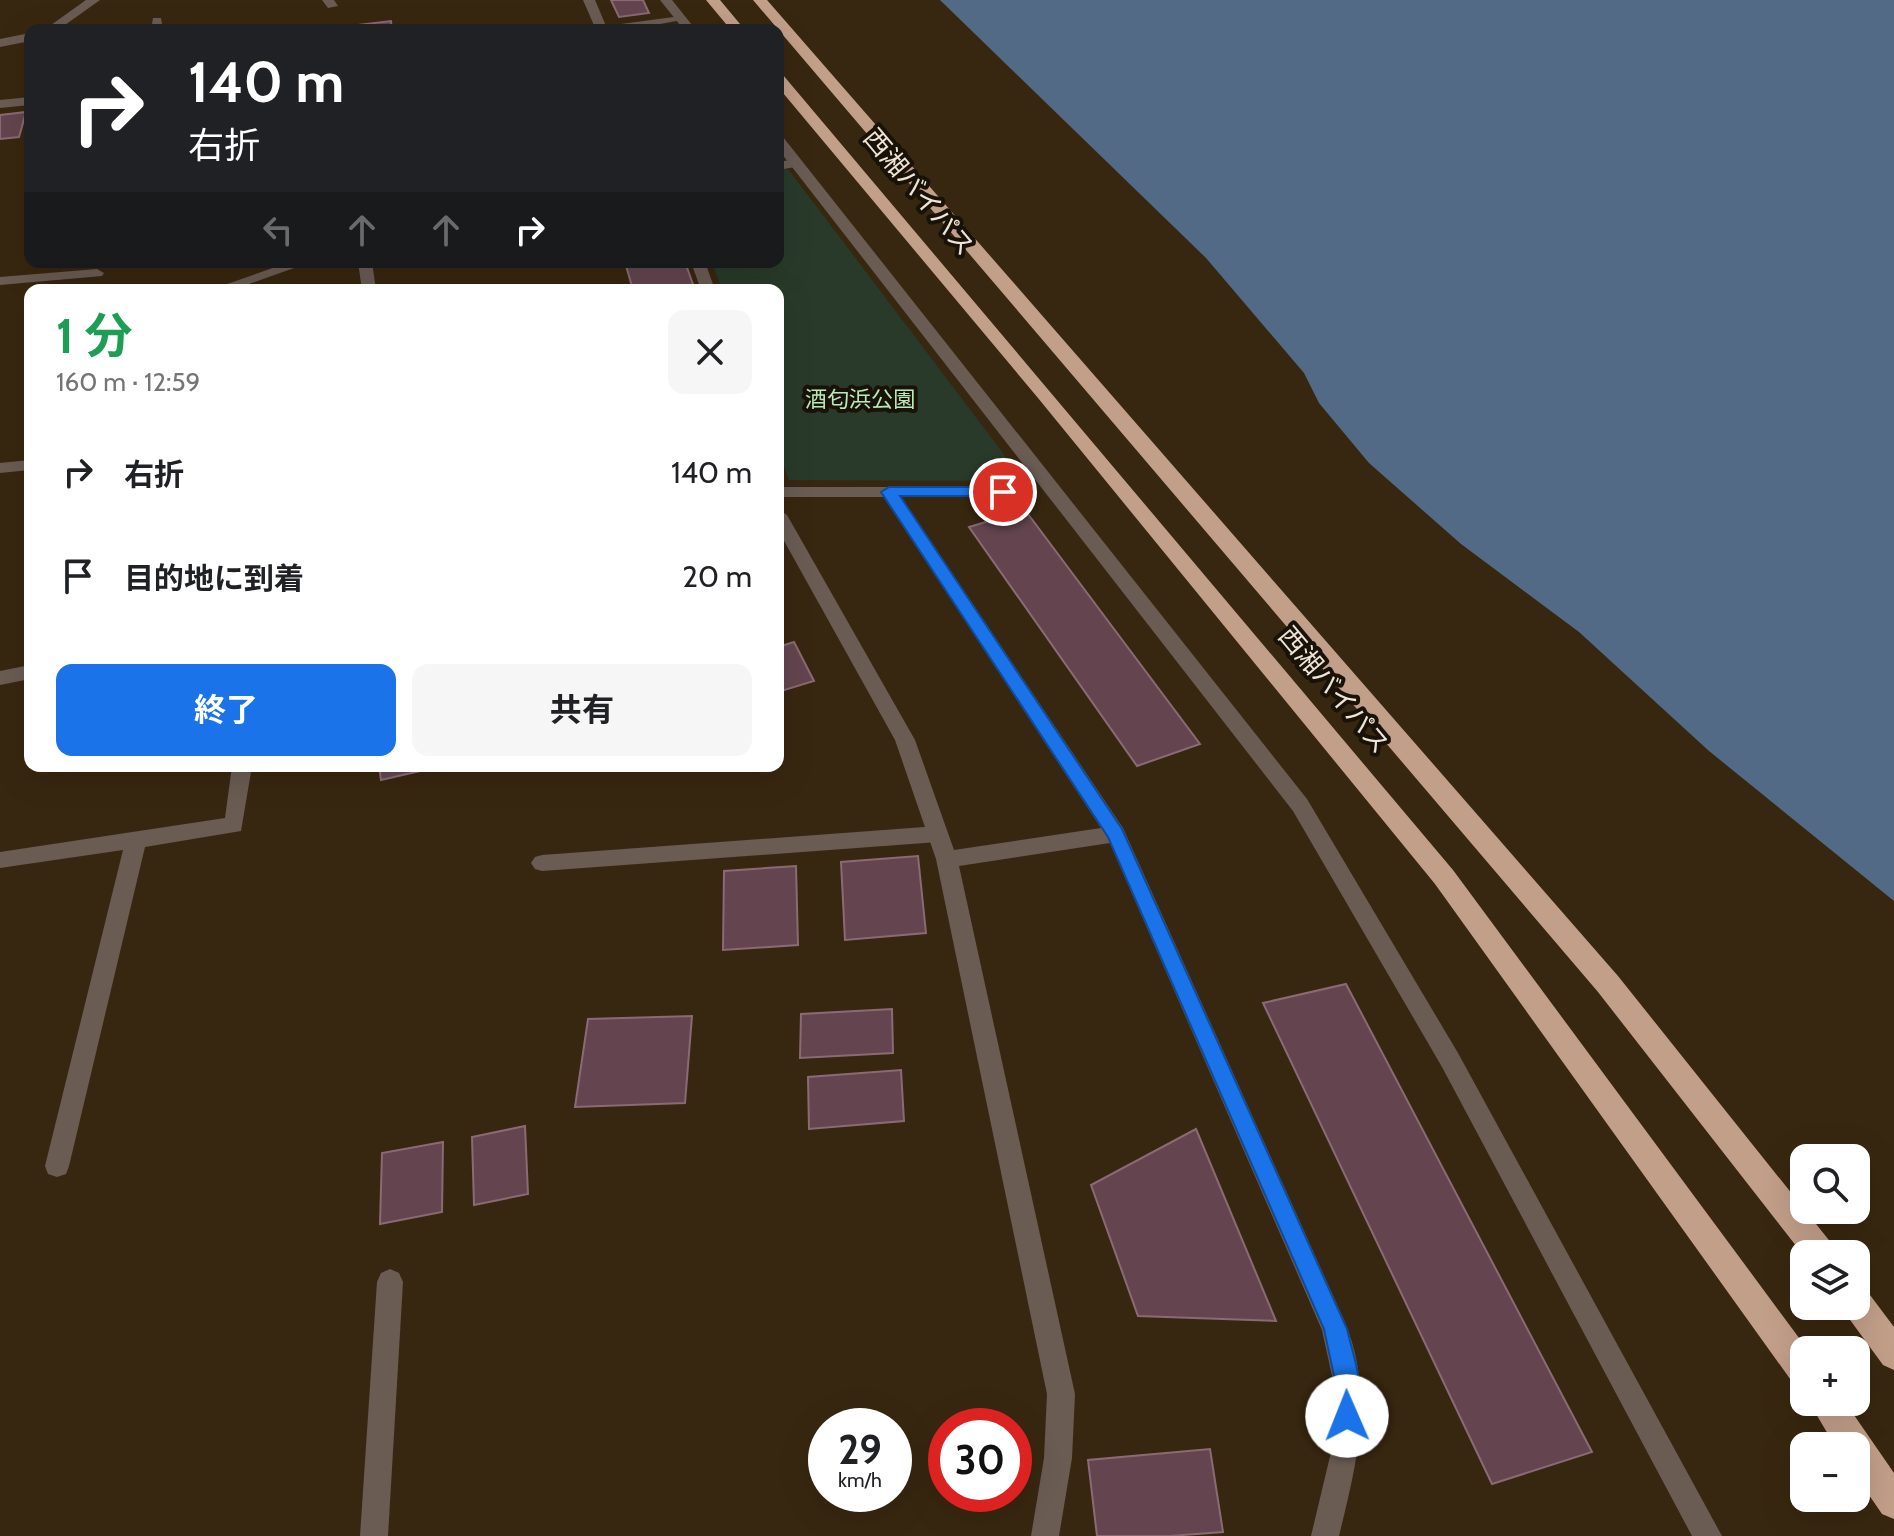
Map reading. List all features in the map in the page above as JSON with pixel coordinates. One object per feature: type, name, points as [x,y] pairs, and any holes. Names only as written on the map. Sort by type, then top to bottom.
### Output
[{"type":"highway","points":[[713,0],[733,24]]},
{"type":"highway","name":"西湘バイパス","points":[[760,0],[781,24]]},
{"type":"highway","name":"西湘バイパス","points":[[784,28],[1608,984],[1810,1240]]},
{"type":"highway","name":"西湘バイパス","points":[[784,85],[1045,394],[1444,877],[1790,1352]]},
{"type":"highway","points":[[1869,1320],[1894,1354]]},
{"type":"highway","points":[[1870,1467],[1894,1502]]},
{"type":"street","points":[[59,24],[94,0]]},
{"type":"street","points":[[589,0],[600,24]]},
{"type":"street","points":[[666,0],[685,24]]},
{"type":"street","points":[[646,24],[681,19]]},
{"type":"street","points":[[0,43],[24,38]]},
{"type":"street","points":[[0,104],[24,102]]},
{"type":"street","points":[[787,164],[1300,805],[1450,1060],[1708,1536]]},
{"type":"street","points":[[0,281],[91,268]]},
{"type":"street","points":[[235,284],[285,268]]},
{"type":"street","points":[[0,468],[24,466]]},
{"type":"street","points":[[784,492],[1003,492]]},
{"type":"street","points":[[889,492],[1116,834],[1335,1329],[1348,1385],[1346,1448],[1325,1536]]},
{"type":"street","points":[[784,526],[905,740],[947,859],[1061,1394],[1058,1458],[1045,1536]]},
{"type":"street","points":[[0,678],[24,673]]},
{"type":"street","points":[[0,860],[234,825],[241,772]]},
{"type":"street","points":[[542,863],[938,834]]},
{"type":"street","points":[[947,859],[1116,834]]},
{"type":"street","points":[[57,1166],[136,839]]},
{"type":"street","points":[[374,1536],[390,1282]]},
{"type":"green space","name":"酒匂浜公園","points":[[788,169],[1024,481],[789,480],[784,466],[784,284],[720,284],[714,268],[784,268],[784,170]]},
{"type":"water","points":[[940,0],[1894,0],[1894,901],[1709,751],[1579,632],[1461,544],[1369,463],[1319,403],[1304,373],[1206,258]]},
{"type":"building","points":[[611,0],[643,0],[649,13],[619,17]]},
{"type":"building","points":[[24,112],[19,137],[0,139],[0,115]]},
{"type":"building","points":[[627,268],[687,268],[693,284],[631,284]]},
{"type":"building","points":[[1025,510],[1200,744],[1137,766],[969,527]]},
{"type":"building","points":[[794,642],[814,681],[784,690],[784,645]]},
{"type":"building","points":[[380,772],[416,772],[381,780]]},
{"type":"building","points":[[918,856],[926,933],[845,940],[841,862]]},
{"type":"building","points":[[796,866],[798,945],[723,950],[724,871]]},
{"type":"building","points":[[1346,984],[1592,1452],[1492,1484],[1263,1003]]},
{"type":"building","points":[[892,1009],[893,1053],[800,1058],[801,1014]]},
{"type":"building","points":[[692,1016],[685,1103],[575,1107],[588,1019]]},
{"type":"building","points":[[901,1070],[904,1121],[809,1129],[808,1077]]},
{"type":"building","points":[[525,1126],[528,1194],[474,1205],[472,1137]]},
{"type":"building","points":[[1196,1129],[1276,1321],[1138,1316],[1091,1185]]},
{"type":"building","points":[[443,1142],[442,1212],[380,1224],[382,1153]]},
{"type":"building","points":[[1210,1449],[1223,1532],[1097,1536],[1088,1460]]},
{"type":"route","points":[[1003,492],[889,492],[1116,834],[1335,1329],[1348,1385],[1347,1416]]}]
